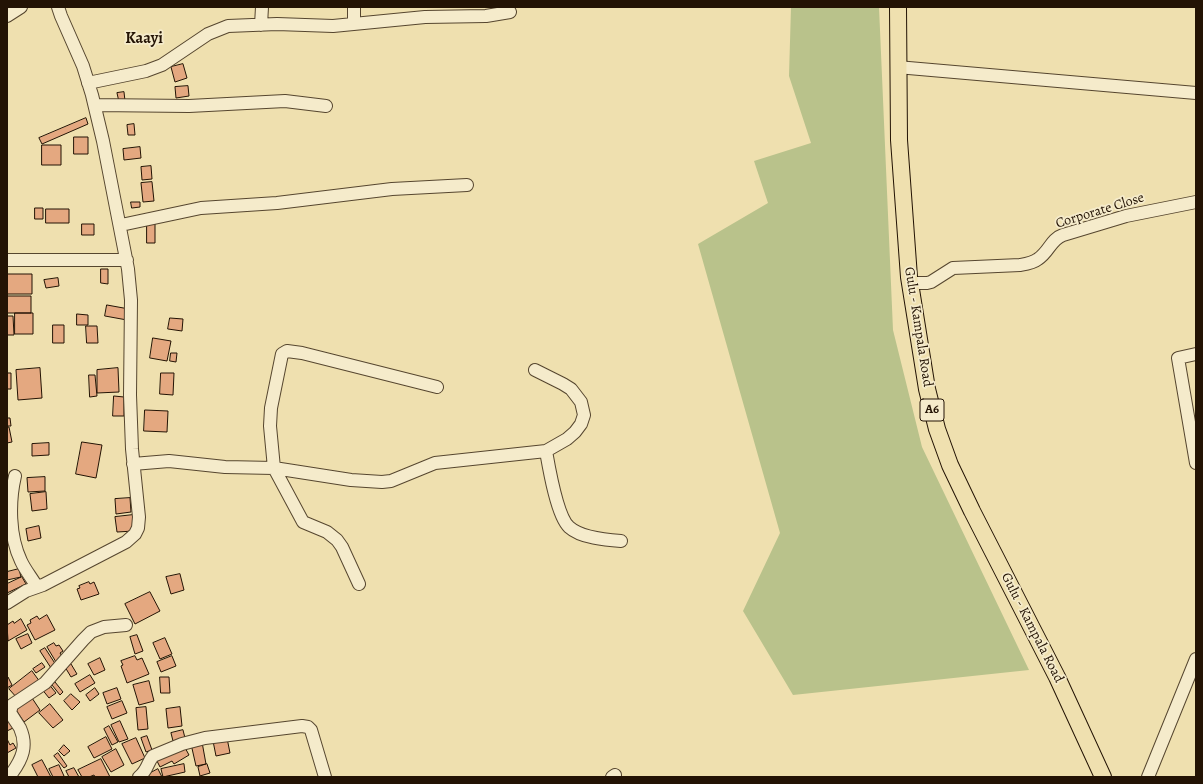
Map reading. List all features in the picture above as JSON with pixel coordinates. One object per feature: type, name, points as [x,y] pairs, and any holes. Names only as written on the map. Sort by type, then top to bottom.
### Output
[{"type":"main road","name":"Gulu - Kampala Road","points":[[898,7],[897,67],[899,148],[909,278],[927,389],[937,429],[950,465],[988,544],[1030,621],[1057,676],[1103,777]]},
{"type":"street","points":[[7,16],[21,7]]},
{"type":"street","points":[[7,603],[26,591],[37,587],[126,542],[135,534],[138,528],[139,517],[130,395],[131,300],[127,260],[95,105],[83,66],[58,7]]},
{"type":"street","points":[[261,25],[262,7]]},
{"type":"street","points":[[354,7],[354,24]]},
{"type":"street","points":[[88,83],[155,68],[208,34],[228,26],[333,26],[425,17],[486,16],[510,12]]},
{"type":"street","points":[[897,67],[1196,93]]},
{"type":"street","points":[[95,105],[189,106],[285,101],[326,106]]},
{"type":"street","points":[[120,225],[201,208],[277,203],[392,189],[467,185]]},
{"type":"street","name":"Corporate Close","points":[[909,278],[913,283],[927,283],[953,268],[965,266],[1020,265],[1029,263],[1038,260],[1058,237],[1126,216],[1196,202]]},
{"type":"street","points":[[7,260],[127,260]]},
{"type":"street","points":[[359,584],[337,540],[327,532],[303,522],[274,468],[270,426],[271,408],[282,354],[284,352],[302,354],[437,386]]},
{"type":"street","points":[[1196,354],[1178,358],[1196,463]]},
{"type":"street","points":[[134,464],[169,461],[225,467],[274,468],[351,480],[386,482],[435,463],[546,451],[576,432],[584,415],[581,402],[571,389],[534,370]]},
{"type":"street","points":[[546,451],[551,476],[566,524],[575,531],[599,539],[621,540]]},
{"type":"street","points":[[15,476],[10,507],[16,548],[20,561],[37,587]]},
{"type":"street","points":[[11,773],[20,762],[24,750],[24,742],[20,728],[10,712],[12,705],[45,683],[91,632],[104,627],[126,625]]},
{"type":"street","points":[[1148,777],[1196,659]]},
{"type":"street","points":[[139,777],[147,770],[153,756],[182,744],[205,738],[302,726],[308,727],[311,730],[325,777]]},
{"type":"green space","points":[[791,7],[879,7],[893,330],[922,447],[1029,670],[793,695],[743,611],[780,533],[698,244],[768,203],[754,161],[811,143],[789,76]]},
{"type":"building","points":[[183,64],[187,78],[175,82],[171,67]]},
{"type":"building","points":[[188,86],[189,96],[176,98],[175,87]]},
{"type":"building","points":[[124,92],[125,101],[119,102],[117,93]]},
{"type":"building","points":[[86,118],[88,124],[42,144],[39,138]]},
{"type":"building","points":[[134,124],[135,135],[128,135],[127,125]]},
{"type":"building","points":[[74,137],[88,137],[88,154],[74,154]]},
{"type":"building","points":[[42,145],[61,145],[61,165],[42,165]]},
{"type":"building","points":[[140,147],[141,158],[124,160],[123,149]]},
{"type":"building","points":[[151,166],[152,179],[142,180],[141,167]]},
{"type":"building","points":[[152,182],[154,201],[143,202],[141,183]]},
{"type":"building","points":[[131,202],[140,202],[140,207],[132,208]]},
{"type":"building","points":[[35,208],[43,208],[43,219],[35,219]]},
{"type":"building","points":[[46,209],[69,209],[69,223],[46,223]]},
{"type":"building","points":[[82,224],[94,224],[94,235],[82,235]]},
{"type":"building","points":[[147,224],[155,224],[155,243],[147,243]]},
{"type":"building","points":[[101,269],[108,269],[108,284],[101,283]]},
{"type":"building","points":[[7,274],[32,274],[32,294],[7,294]]},
{"type":"building","points":[[58,278],[59,286],[46,288],[44,280]]},
{"type":"building","points":[[7,296],[31,296],[31,313],[7,313]]},
{"type":"building","points":[[107,305],[129,309],[127,320],[105,316]]},
{"type":"building","points":[[15,313],[33,313],[33,334],[15,334]]},
{"type":"building","points":[[77,314],[88,315],[88,325],[77,325]]},
{"type":"building","points":[[7,316],[13,316],[14,335],[7,335]]},
{"type":"building","points":[[170,318],[183,319],[182,331],[168,329]]},
{"type":"building","points":[[53,325],[64,325],[64,343],[53,343]]},
{"type":"building","points":[[86,326],[97,326],[98,343],[87,343]]},
{"type":"building","points":[[153,338],[171,341],[167,361],[150,358]]},
{"type":"building","points":[[171,353],[177,353],[176,362],[170,361]]},
{"type":"building","points":[[40,368],[42,398],[18,400],[16,370]]},
{"type":"building","points":[[118,368],[119,392],[97,393],[97,370]]},
{"type":"building","points":[[7,373],[11,373],[11,389],[7,389]]},
{"type":"building","points":[[161,373],[174,373],[173,395],[160,394]]},
{"type":"building","points":[[89,375],[95,375],[97,396],[90,397]]},
{"type":"building","points":[[114,396],[124,397],[124,416],[113,416]]},
{"type":"building","points":[[145,410],[168,411],[167,432],[144,431]]},
{"type":"building","points":[[7,418],[10,418],[11,426],[7,426]]},
{"type":"building","points":[[7,427],[9,427],[12,442],[7,443]]},
{"type":"building","points":[[82,442],[102,445],[96,478],[76,474]]},
{"type":"building","points":[[49,443],[49,455],[32,456],[32,444]]},
{"type":"building","points":[[45,477],[45,491],[28,492],[27,478]]},
{"type":"building","points":[[46,492],[47,509],[32,511],[30,494]]},
{"type":"building","points":[[130,498],[131,512],[116,514],[115,499]]},
{"type":"building","points":[[133,515],[134,531],[117,532],[115,517]]},
{"type":"building","points":[[39,526],[41,538],[28,541],[26,529]]},
{"type":"building","points":[[19,569],[21,577],[7,580],[7,572]]},
{"type":"building","points":[[180,574],[184,590],[171,594],[166,577]]},
{"type":"building","points":[[22,577],[26,584],[7,593],[7,584]]},
{"type":"building","points":[[89,582],[90,584],[94,582],[99,594],[81,600],[77,589],[80,588],[79,586]]},
{"type":"building","points":[[150,592],[160,611],[135,624],[125,604]]},
{"type":"building","points":[[47,615],[55,630],[35,640],[27,625],[31,623],[30,620],[37,616],[39,619]]},
{"type":"building","points":[[21,619],[27,630],[8,641],[7,625],[13,621],[14,623]]},
{"type":"building","points":[[28,634],[32,643],[21,649],[16,639]]},
{"type":"building","points":[[137,635],[143,651],[135,654],[130,637]]},
{"type":"building","points":[[165,638],[172,654],[160,659],[153,643]]},
{"type":"building","points":[[54,643],[56,646],[59,645],[63,651],[60,653],[63,658],[56,662],[47,647]]},
{"type":"building","points":[[45,648],[56,665],[51,668],[40,651]]},
{"type":"building","points":[[135,656],[137,660],[142,658],[149,674],[127,683],[121,666],[123,665],[121,661]]},
{"type":"building","points":[[172,656],[176,666],[161,672],[157,662]]},
{"type":"building","points":[[100,658],[105,670],[94,675],[88,664]]},
{"type":"building","points":[[42,663],[45,667],[36,673],[33,669]]},
{"type":"building","points":[[71,664],[77,674],[71,677],[65,667]]},
{"type":"building","points":[[32,671],[40,682],[18,699],[9,689]]},
{"type":"building","points":[[90,675],[95,683],[80,692],[75,684]]},
{"type":"building","points":[[7,677],[12,685],[7,688]]},
{"type":"building","points":[[160,677],[169,677],[170,693],[161,693]]},
{"type":"building","points":[[149,681],[154,701],[139,705],[133,685]]},
{"type":"building","points":[[55,682],[63,692],[60,695],[52,685]]},
{"type":"building","points":[[48,683],[56,693],[49,698],[41,688]]},
{"type":"building","points":[[95,688],[99,694],[90,701],[86,695]]},
{"type":"building","points":[[117,688],[121,699],[107,704],[103,693]]},
{"type":"building","points":[[71,694],[80,702],[72,710],[64,701]]},
{"type":"building","points":[[32,698],[40,710],[24,722],[16,710]]},
{"type":"building","points":[[122,701],[127,713],[112,719],[107,707]]},
{"type":"building","points":[[50,704],[63,720],[53,728],[39,713]]},
{"type":"building","points":[[146,707],[148,729],[138,730],[136,708]]},
{"type":"building","points":[[180,707],[182,726],[168,728],[166,709]]},
{"type":"building","points":[[7,718],[13,728],[7,731]]},
{"type":"building","points":[[120,721],[128,739],[119,742],[111,725]]},
{"type":"building","points":[[109,726],[118,742],[112,745],[104,729]]},
{"type":"building","points":[[183,730],[185,738],[173,741],[171,733]]},
{"type":"building","points":[[147,736],[152,750],[146,752],[141,738]]},
{"type":"building","points":[[106,737],[112,749],[94,758],[88,747]]},
{"type":"building","points":[[136,738],[145,758],[132,764],[122,744]]},
{"type":"building","points":[[227,738],[230,753],[216,756],[213,741]]},
{"type":"building","points":[[7,739],[10,745],[13,743],[16,748],[7,753]]},
{"type":"building","points":[[202,742],[206,764],[196,766],[191,744]]},
{"type":"building","points":[[183,744],[189,755],[174,764],[172,761],[160,767],[156,759]]},
{"type":"building","points":[[64,745],[70,751],[64,756],[59,751]]},
{"type":"building","points":[[116,749],[124,765],[111,772],[102,757]]},
{"type":"building","points":[[58,753],[67,766],[64,768],[54,756]]},
{"type":"building","points":[[101,759],[110,777],[95,777],[94,775],[82,777],[78,770]]},
{"type":"building","points":[[42,760],[51,777],[38,777],[32,765]]},
{"type":"building","points":[[184,764],[185,772],[163,777],[161,769]]},
{"type":"building","points":[[207,764],[210,773],[200,776],[198,767]]},
{"type":"building","points":[[59,765],[64,776],[53,777],[49,769]]},
{"type":"building","points":[[74,768],[79,777],[69,777],[66,771]]},
{"type":"building","points":[[158,769],[162,777],[143,777]]},
{"type":"district","name":"Kaayi","points":[[144,39]]}]
